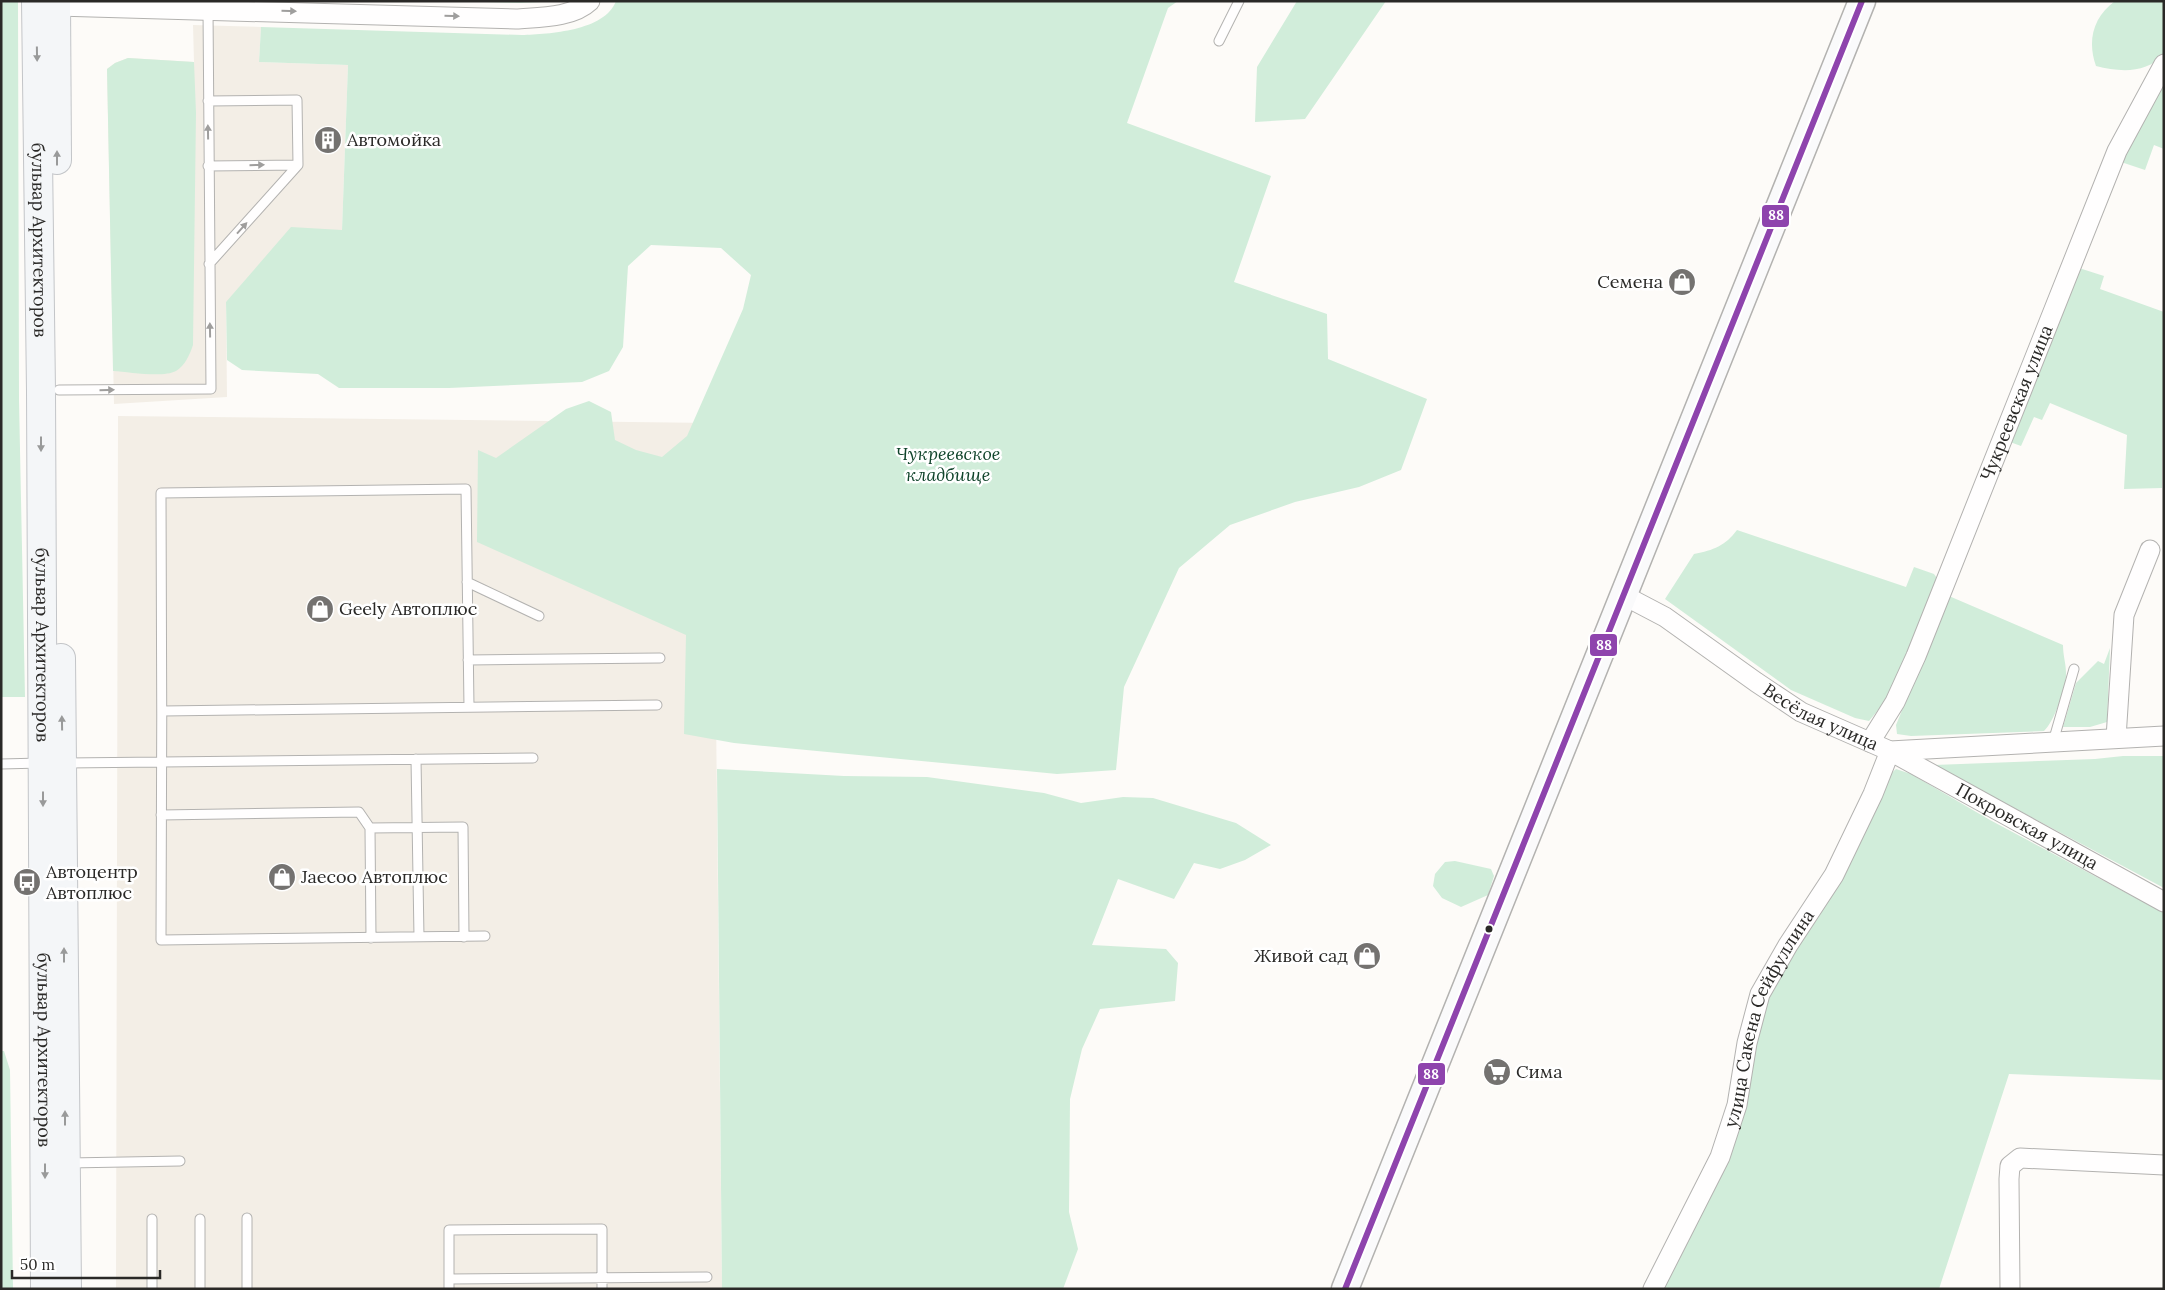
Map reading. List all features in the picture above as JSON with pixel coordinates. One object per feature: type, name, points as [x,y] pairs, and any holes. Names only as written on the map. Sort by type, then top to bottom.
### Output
[{"type":"main road","points":[[1345,1289],[1625,596],[1862,1]]},
{"type":"main road","name":"бульвар Архитекторов","points":[[45,1289],[58,390],[46,3]]},
{"type":"main road","name":"бульвар Архитекторов","points":[[46,3],[40,262],[52,763],[66,1163],[67,1289]]},
{"type":"street","points":[[46,3],[222,7],[516,19],[561,15],[586,5],[590,1]]},
{"type":"street","name":"Чукреевская улица","points":[[1870,742],[1895,702],[1916,656],[2117,151],[2164,64]]},
{"type":"street","points":[[2116,738],[2124,615],[2150,550]]},
{"type":"street","name":"Весёлая улица","points":[[1625,596],[1665,617],[1801,712],[1890,751],[2164,736]]},
{"type":"street","name":"Покровская улица","points":[[1890,751],[2097,867],[2164,902]]},
{"type":"street","name":"улица Сакена Сейфуллина","points":[[1653,1289],[1720,1157],[1737,1105],[1747,1043],[1760,994],[1788,945],[1834,875],[1873,794],[1890,751]]},
{"type":"street","points":[[2010,1289],[2010,1166],[2020,1158],[2164,1165]]},
{"type":"lane","points":[[1219,41],[1239,1]]},
{"type":"lane","points":[[58,390],[211,388],[208,101],[222,7]]},
{"type":"lane","points":[[208,101],[297,100],[298,164],[209,264]]},
{"type":"lane","points":[[208,166],[298,164]]},
{"type":"lane","points":[[468,707],[466,489],[161,493],[163,711],[161,762],[161,940],[485,936]]},
{"type":"lane","points":[[467,582],[539,616]]},
{"type":"lane","points":[[468,660],[660,658]]},
{"type":"lane","points":[[2053,742],[2074,669]]},
{"type":"lane","points":[[163,711],[657,705]]},
{"type":"lane","points":[[1,764],[533,758]]},
{"type":"lane","points":[[416,759],[418,937]]},
{"type":"lane","points":[[161,816],[360,812],[370,828],[371,938]]},
{"type":"lane","points":[[370,828],[463,827],[464,937]]},
{"type":"lane","points":[[66,1163],[180,1161]]},
{"type":"lane","points":[[247,1218],[247,1289]]},
{"type":"lane","points":[[152,1219],[152,1289]]},
{"type":"lane","points":[[200,1219],[200,1289]]},
{"type":"lane","points":[[449,1289],[449,1230],[602,1228],[602,1289]]},
{"type":"lane","points":[[449,1279],[706,1277]]},
{"type":"shaded area","points":[[193,25],[261,27],[259,62],[348,65],[342,230],[226,302],[227,397],[114,404],[107,69],[115,63],[128,58],[194,62]]},
{"type":"shaded area","points":[[118,416],[713,423],[722,1289],[116,1289]]},
{"type":"green space","points":[[1,1],[18,1],[19,400],[25,697],[1,697]]},
{"type":"green space","points":[[453,1],[564,1],[519,3]]},
{"type":"green space","name":"Чукреевское кладбище","points":[[616,1],[1178,1],[1168,8],[1127,123],[1271,176],[1234,282],[1327,314],[1328,359],[1427,399],[1401,470],[1359,487],[1295,502],[1230,525],[1179,568],[1124,687],[1116,770],[1057,774],[734,743],[684,734],[686,635],[477,542],[478,450],[496,458],[566,409],[589,401],[611,412],[615,440],[636,450],[662,457],[687,436],[743,309],[751,275],[721,248],[651,245],[628,266],[623,347],[609,371],[582,382],[449,388],[339,388],[318,374],[242,370],[227,360],[226,302],[291,227],[342,230],[348,65],[259,62],[261,27],[522,35],[561,32],[589,25],[610,11]]},
{"type":"green space","points":[[1297,1],[1386,1],[1305,119],[1255,122],[1257,67]]},
{"type":"green space","points":[[2115,1],[2164,1],[2164,54],[2157,61],[2132,70],[2096,66],[2092,48],[2094,30],[2101,14]]},
{"type":"green space","points":[[128,58],[194,62],[196,113],[193,345],[189,356],[182,366],[176,371],[163,374],[113,371],[107,69],[115,63]]},
{"type":"green space","points":[[2164,78],[2164,149],[2154,145],[2145,170],[2121,162]]},
{"type":"green space","points":[[2079,268],[2104,276],[2100,289],[2164,312],[2162,488],[2124,489],[2127,435],[2050,403],[2042,420],[2034,417],[2021,446],[2010,442]]},
{"type":"green space","points":[[1737,530],[1906,587],[1914,567],[1934,574],[1939,581],[1902,672],[1881,706],[1869,721],[1855,718],[1791,690],[1665,599],[1694,554],[1718,546],[1728,540]]},
{"type":"green space","points":[[1949,596],[2063,645],[2066,679],[2056,712],[2044,731],[1911,736],[1897,734],[1896,725]]},
{"type":"green space","points":[[2110,648],[2107,722],[2090,727],[2063,727],[2076,683],[2098,661],[2104,664]]},
{"type":"green space","points":[[2123,756],[2164,756],[2164,888],[1934,765],[2095,759]]},
{"type":"green space","points":[[717,769],[844,776],[927,777],[1044,793],[1081,803],[1123,797],[1153,798],[1236,823],[1271,845],[1245,860],[1220,869],[1194,863],[1174,899],[1118,879],[1092,945],[1166,949],[1178,963],[1175,1001],[1100,1009],[1082,1049],[1070,1099],[1069,1212],[1078,1249],[1063,1289],[722,1289]]},
{"type":"green space","points":[[1896,769],[1911,774],[1990,820],[2164,913],[2164,1080],[2009,1074],[1939,1289],[1654,1289],[1726,1119],[1776,979],[1820,915],[1847,865],[1885,779]]},
{"type":"green space","points":[[1455,861],[1491,869],[1494,876],[1488,895],[1461,907],[1442,898],[1433,886],[1435,874],[1445,862]]},
{"type":"green space","points":[[1,1051],[4,1051],[10,1070],[13,1289],[1,1289]]},
{"type":"transit line","name":"88","points":[[1345,1289],[1862,1]]},
{"type":"place","name":"Автомойка","points":[[328,140]]},
{"type":"place","name":"Семена","points":[[1682,282]]},
{"type":"place","name":"Geely Автоплюс","points":[[320,609]]},
{"type":"place","name":"Jaecoo Автоплюс","points":[[282,877]]},
{"type":"place","name":"Автоцентр Автоплюс","points":[[27,882]]},
{"type":"place","name":"Живой сад","points":[[1367,956]]},
{"type":"place","name":"Сима","points":[[1497,1072]]}]
